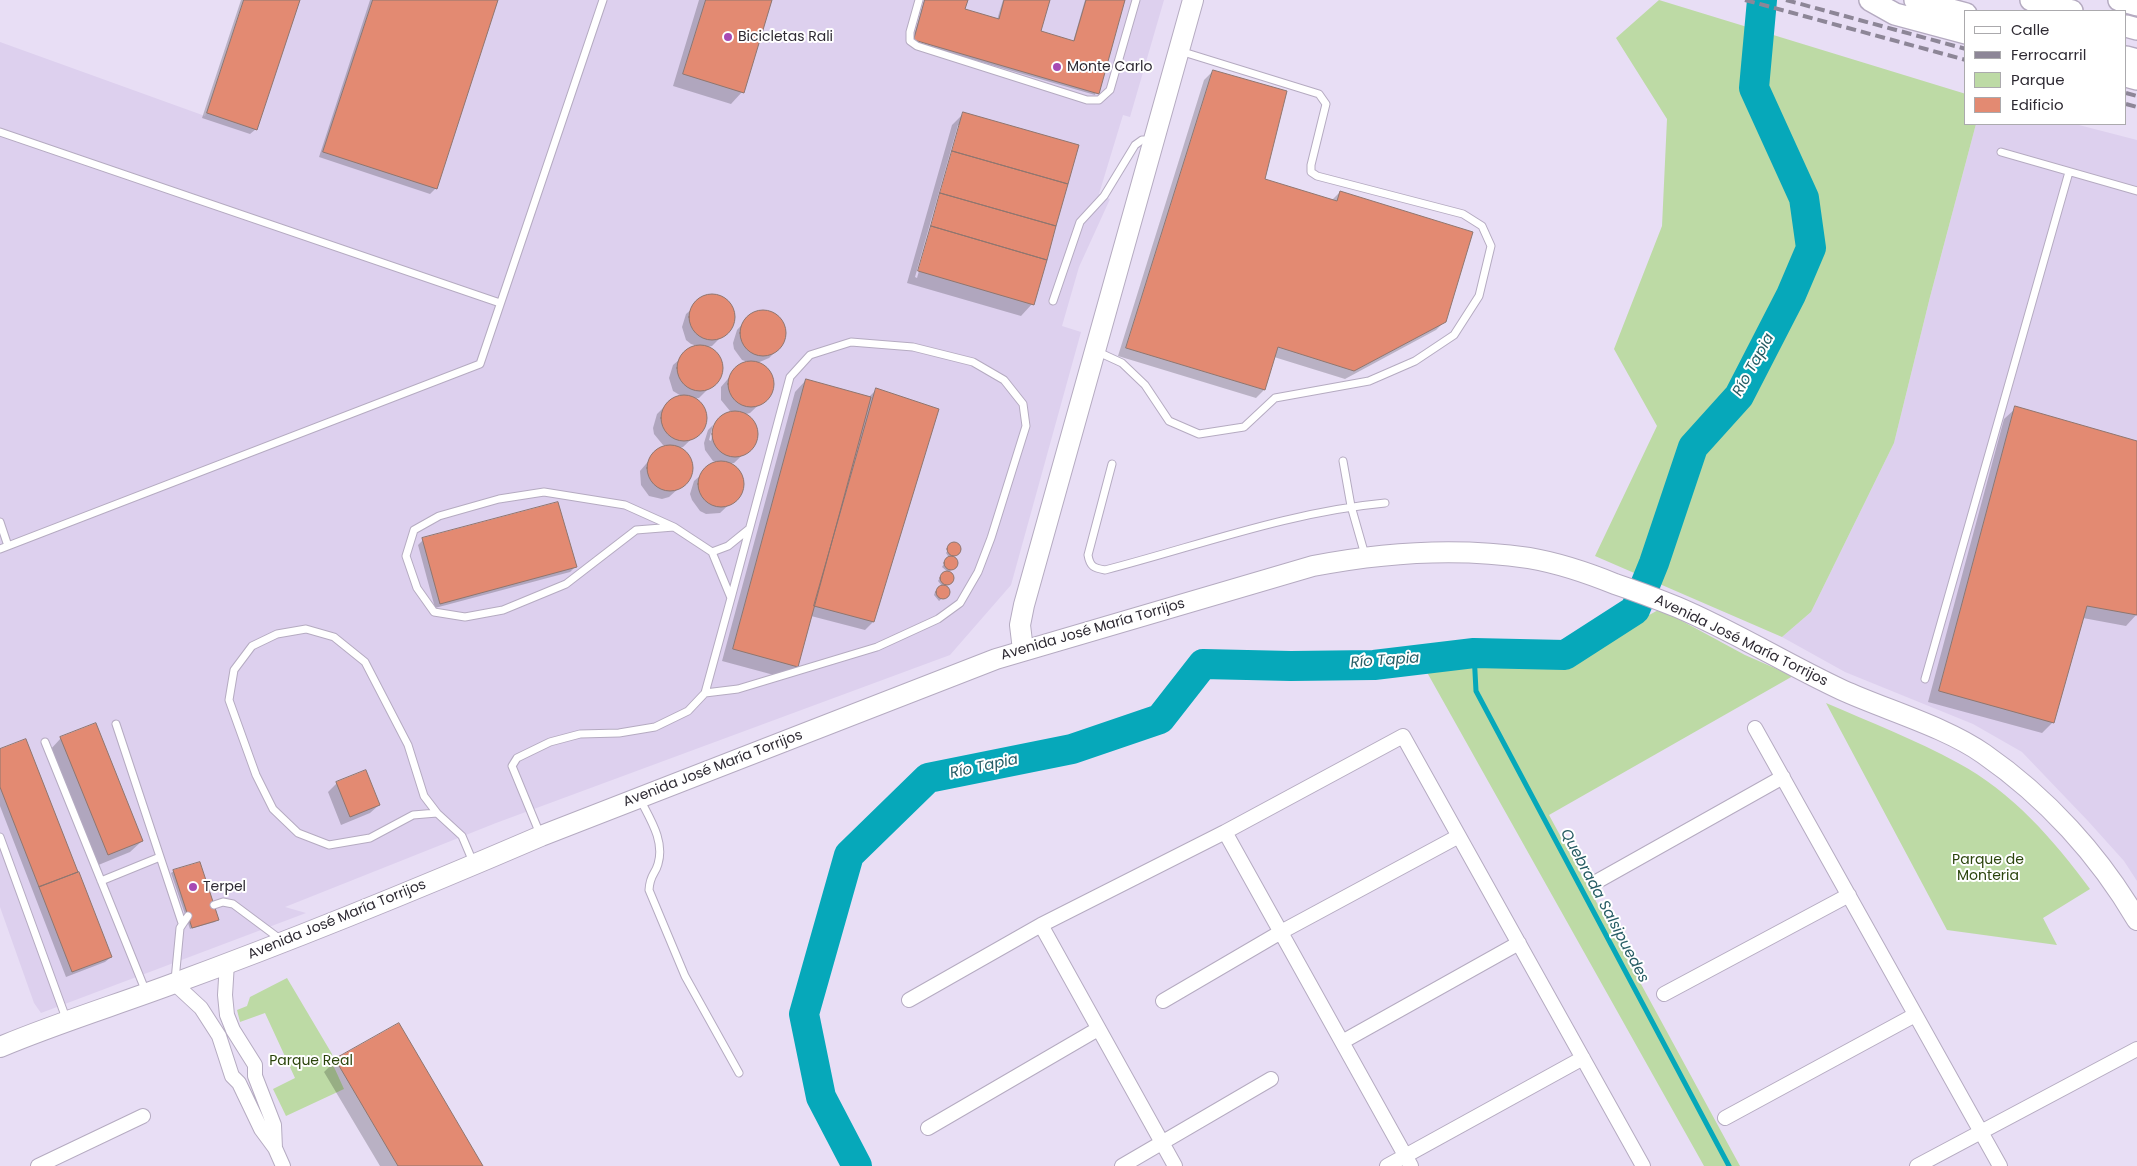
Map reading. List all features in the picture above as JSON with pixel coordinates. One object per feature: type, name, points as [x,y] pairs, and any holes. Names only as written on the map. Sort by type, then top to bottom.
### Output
[{"type":"main road","points":[[1023,650],[1020,625],[1024,605],[1193,0]]},
{"type":"main road","points":[[1870,0],[1895,14],[1964,33]]},
{"type":"main road","points":[[1915,0],[1964,13]]},
{"type":"main road","points":[[2032,0],[2068,10]]},
{"type":"main road","points":[[2119,0],[2137,5]]},
{"type":"main road","name":"Avenida José María Torrijos","points":[[0,1047],[227,963],[474,865],[541,836],[1023,650],[1313,566],[1365,556],[1404,552],[1481,553],[1532,559],[1604,580],[1678,608],[1841,689],[1942,731],[1984,754],[2036,796],[2091,852],[2137,920]]},
{"type":"street","points":[[1755,728],[2000,1166]]},
{"type":"street","points":[[909,1000],[1041,926],[1225,832],[1403,736],[1643,1166]]},
{"type":"street","points":[[1596,882],[1782,777]]},
{"type":"street","points":[[1225,832],[1409,1161]]},
{"type":"street","points":[[1163,1001],[1281,932],[1459,836]]},
{"type":"street","points":[[1664,994],[1848,895]]},
{"type":"street","points":[[1041,926],[1175,1166]]},
{"type":"street","points":[[1342,1042],[1519,943]]},
{"type":"street","points":[[227,963],[225,995],[227,1014],[233,1030],[255,1065],[256,1076],[274,1125],[275,1148]]},
{"type":"street","points":[[174,983],[201,1008],[220,1036],[232,1076],[238,1083],[261,1129],[275,1148],[283,1166]]},
{"type":"street","points":[[1725,1118],[1915,1015]]},
{"type":"street","points":[[928,1128],[1098,1029]]},
{"type":"street","points":[[1917,1166],[2137,1049]]},
{"type":"street","points":[[226,1060],[235,1052],[247,1052]]},
{"type":"street","points":[[1387,1166],[1409,1161],[1583,1058]]},
{"type":"street","points":[[238,1083],[256,1076]]},
{"type":"street","points":[[1122,1166],[1271,1079]]},
{"type":"street","points":[[38,1166],[143,1116]]},
{"type":"lane","points":[[0,549],[480,364],[603,0]]},
{"type":"lane","points":[[919,0],[910,32],[910,41],[917,46],[1087,100],[1099,100],[1110,90],[1136,0]]},
{"type":"lane","points":[[1095,350],[1122,363],[1145,385],[1169,420],[1199,434],[1244,427],[1275,398],[1369,381],[1415,361],[1454,335],[1479,296],[1490,246],[1482,226],[1463,214],[1317,176],[1311,172],[1310,165],[1326,104],[1320,94],[1180,50]]},
{"type":"lane","points":[[0,132],[500,303]]},
{"type":"lane","points":[[1053,301],[1080,222],[1104,196],[1136,145],[1142,140],[1154,140]]},
{"type":"lane","points":[[2001,152],[2137,191]]},
{"type":"lane","points":[[1925,679],[2069,172]]},
{"type":"lane","points":[[541,836],[512,766],[517,758],[550,742],[580,734],[619,733],[655,727],[688,711],[705,693],[790,377],[810,355],[851,342],[913,347],[973,362],[1004,380],[1023,404],[1026,426],[978,572],[960,602],[938,619],[877,647],[738,689],[705,693]]},
{"type":"lane","points":[[1343,461],[1351,506],[1365,556]]},
{"type":"lane","points":[[1112,464],[1088,555],[1089,563],[1094,568],[1105,570],[1251,527],[1351,506],[1385,503]]},
{"type":"lane","points":[[674,527],[636,530],[566,584],[503,610],[465,617],[434,612],[416,588],[406,556],[414,530],[439,516],[499,499],[544,492],[625,505],[674,527],[712,552],[730,598]]},
{"type":"lane","points":[[0,522],[8,546]]},
{"type":"lane","points":[[712,552],[728,546],[749,529]]},
{"type":"lane","points":[[437,813],[413,815],[370,838],[329,845],[298,833],[273,809],[256,775],[228,700],[234,670],[252,646],[277,634],[306,629],[334,637],[365,662],[408,745],[424,796],[437,813],[462,836],[474,865]]},
{"type":"lane","points":[[116,724],[182,923],[174,983]]},
{"type":"lane","points":[[45,742],[146,993]]},
{"type":"lane","points":[[640,798],[658,838],[660,850],[658,865],[650,876],[649,890],[685,976],[739,1073]]},
{"type":"lane","points":[[0,837],[67,1021]]},
{"type":"lane","points":[[101,881],[160,857]]},
{"type":"lane","points":[[214,905],[223,902],[233,904],[282,941]]},
{"type":"lane","points":[[182,923],[188,916]]},
{"type":"shaded area","points":[[244,0],[1164,0],[1130,117],[1123,115],[1099,194],[1110,199],[1079,267],[1062,326],[1081,332],[1011,585],[950,655],[496,823],[285,907],[306,913],[41,1013],[34,1003],[0,907],[0,42],[205,116]]},
{"type":"shaded area","points":[[1976,125],[2079,125],[2137,140],[2137,881],[2124,861],[2022,752],[1973,724],[1845,672],[1782,637],[1811,612],[1894,443]]},
{"type":"green space","points":[[1659,0],[1964,93],[1964,125],[1976,125],[1894,443],[1811,612],[1782,637],[1595,556],[1657,426],[1614,349],[1662,226],[1667,119],[1616,38]]},
{"type":"green space","points":[[1660,609],[1745,655],[1793,676],[1549,815],[1740,1166],[1704,1166],[1424,667],[1579,654]]},
{"type":"green space","name":"Parque de Monteria","points":[[1826,703],[1909,739],[1958,763],[1996,788],[2031,818],[2090,889],[2043,918],[2057,945],[1947,930]]},
{"type":"green space","name":"Parque Real","points":[[287,978],[332,1054],[334,1067],[344,1089],[286,1116],[273,1089],[295,1078],[265,1013],[240,1022],[237,1010],[247,1006],[250,997]]},
{"type":"building","points":[[244,0],[300,0],[257,130],[207,113]]},
{"type":"building","points":[[373,0],[498,0],[437,189],[323,152]]},
{"type":"building","name":"Bicicletas Rali","points":[[706,0],[772,0],[744,93],[683,74]]},
{"type":"building","name":"Monte Carlo","points":[[925,0],[968,0],[965,9],[999,19],[1004,0],[1050,0],[1041,31],[1074,41],[1086,0],[1125,0],[1099,94],[914,40]]},
{"type":"building","points":[[1213,70],[1287,91],[1265,179],[1337,201],[1340,191],[1473,232],[1446,322],[1354,371],[1278,347],[1265,390],[1126,348]]},
{"type":"building","points":[[963,112],[1079,145],[1068,184],[952,151]]},
{"type":"building","points":[[952,151],[1068,184],[1056,226],[940,193]]},
{"type":"building","points":[[940,193],[1056,226],[1047,260],[931,226]]},
{"type":"building","points":[[931,226],[1047,260],[1034,305],[918,271]]},
{"type":"building","points":[[712,294],[725,298],[731,304],[735,317],[731,330],[725,336],[712,340],[699,336],[693,330],[689,317],[693,304],[699,298]]},
{"type":"building","points":[[763,310],[776,314],[782,320],[786,333],[782,346],[776,352],[763,356],[750,352],[744,346],[740,333],[744,320],[750,314]]},
{"type":"building","points":[[700,345],[713,349],[719,355],[723,368],[719,381],[713,387],[700,391],[687,387],[681,381],[677,368],[681,355],[687,349]]},
{"type":"building","points":[[751,361],[764,365],[770,371],[774,384],[770,397],[764,403],[751,407],[738,403],[732,397],[728,384],[732,371],[738,365]]},
{"type":"building","points":[[806,379],[871,397],[798,667],[733,649]]},
{"type":"building","points":[[876,388],[939,409],[874,622],[814,606]]},
{"type":"building","points":[[684,395],[697,399],[703,405],[707,418],[703,431],[697,437],[684,441],[671,437],[665,431],[661,418],[665,405],[671,399]]},
{"type":"building","points":[[2015,406],[2137,441],[2137,615],[2087,606],[2054,723],[1939,691]]},
{"type":"building","points":[[735,411],[748,415],[754,421],[758,434],[754,447],[748,453],[735,457],[722,453],[716,447],[712,434],[716,421],[722,415]]},
{"type":"building","points":[[670,445],[683,449],[689,455],[693,468],[689,481],[683,487],[670,491],[657,487],[651,481],[647,468],[651,455],[657,449]]},
{"type":"building","points":[[721,461],[734,465],[740,471],[744,484],[740,497],[734,503],[721,507],[708,503],[702,497],[698,484],[702,471],[708,465]]},
{"type":"building","points":[[558,502],[577,567],[440,604],[422,538]]},
{"type":"building","points":[[954,542],[959,544],[961,549],[959,554],[954,556],[949,554],[947,549],[949,544]]},
{"type":"building","points":[[951,556],[956,558],[958,563],[956,568],[951,570],[946,568],[944,563],[946,558]]},
{"type":"building","points":[[947,571],[952,573],[954,578],[952,583],[947,585],[942,583],[940,578],[942,573]]},
{"type":"building","points":[[943,585],[948,587],[950,592],[948,597],[943,599],[938,597],[936,592],[938,587]]},
{"type":"building","points":[[96,723],[143,841],[108,855],[60,737]]},
{"type":"building","points":[[26,739],[78,872],[39,887],[0,787],[0,749]]},
{"type":"building","points":[[366,770],[380,805],[350,817],[336,782]]},
{"type":"building","name":"Terpel","points":[[200,862],[219,920],[192,928],[173,870]]},
{"type":"building","points":[[79,872],[112,957],[72,972],[39,887]]},
{"type":"building","points":[[399,1023],[483,1166],[398,1166],[335,1059]]},
{"type":"waterway","name":"Río Tapia","points":[[857,1166],[821,1097],[804,1014],[849,855],[928,778],[1072,749],[1160,719],[1203,664],[1374,665],[1474,653],[1565,655],[1635,610],[1654,563],[1693,447],[1739,396],[1791,295],[1811,248],[1804,198],[1754,88],[1762,0]]},
{"type":"waterway","name":"Quebrada Salsipuedes","points":[[1474,653],[1476,691],[1729,1166]]},
{"type":"railway","points":[[1745,0],[1964,59]]},
{"type":"railway","points":[[1786,0],[1964,48]]},
{"type":"railway","points":[[2127,93],[2137,96]]},
{"type":"railway","points":[[2127,104],[2137,107]]},
{"type":"place","name":"Bicicletas Rali","points":[[728,37]]},
{"type":"place","name":"Monte Carlo","points":[[1057,67]]},
{"type":"place","name":"Terpel","points":[[193,887]]}]
